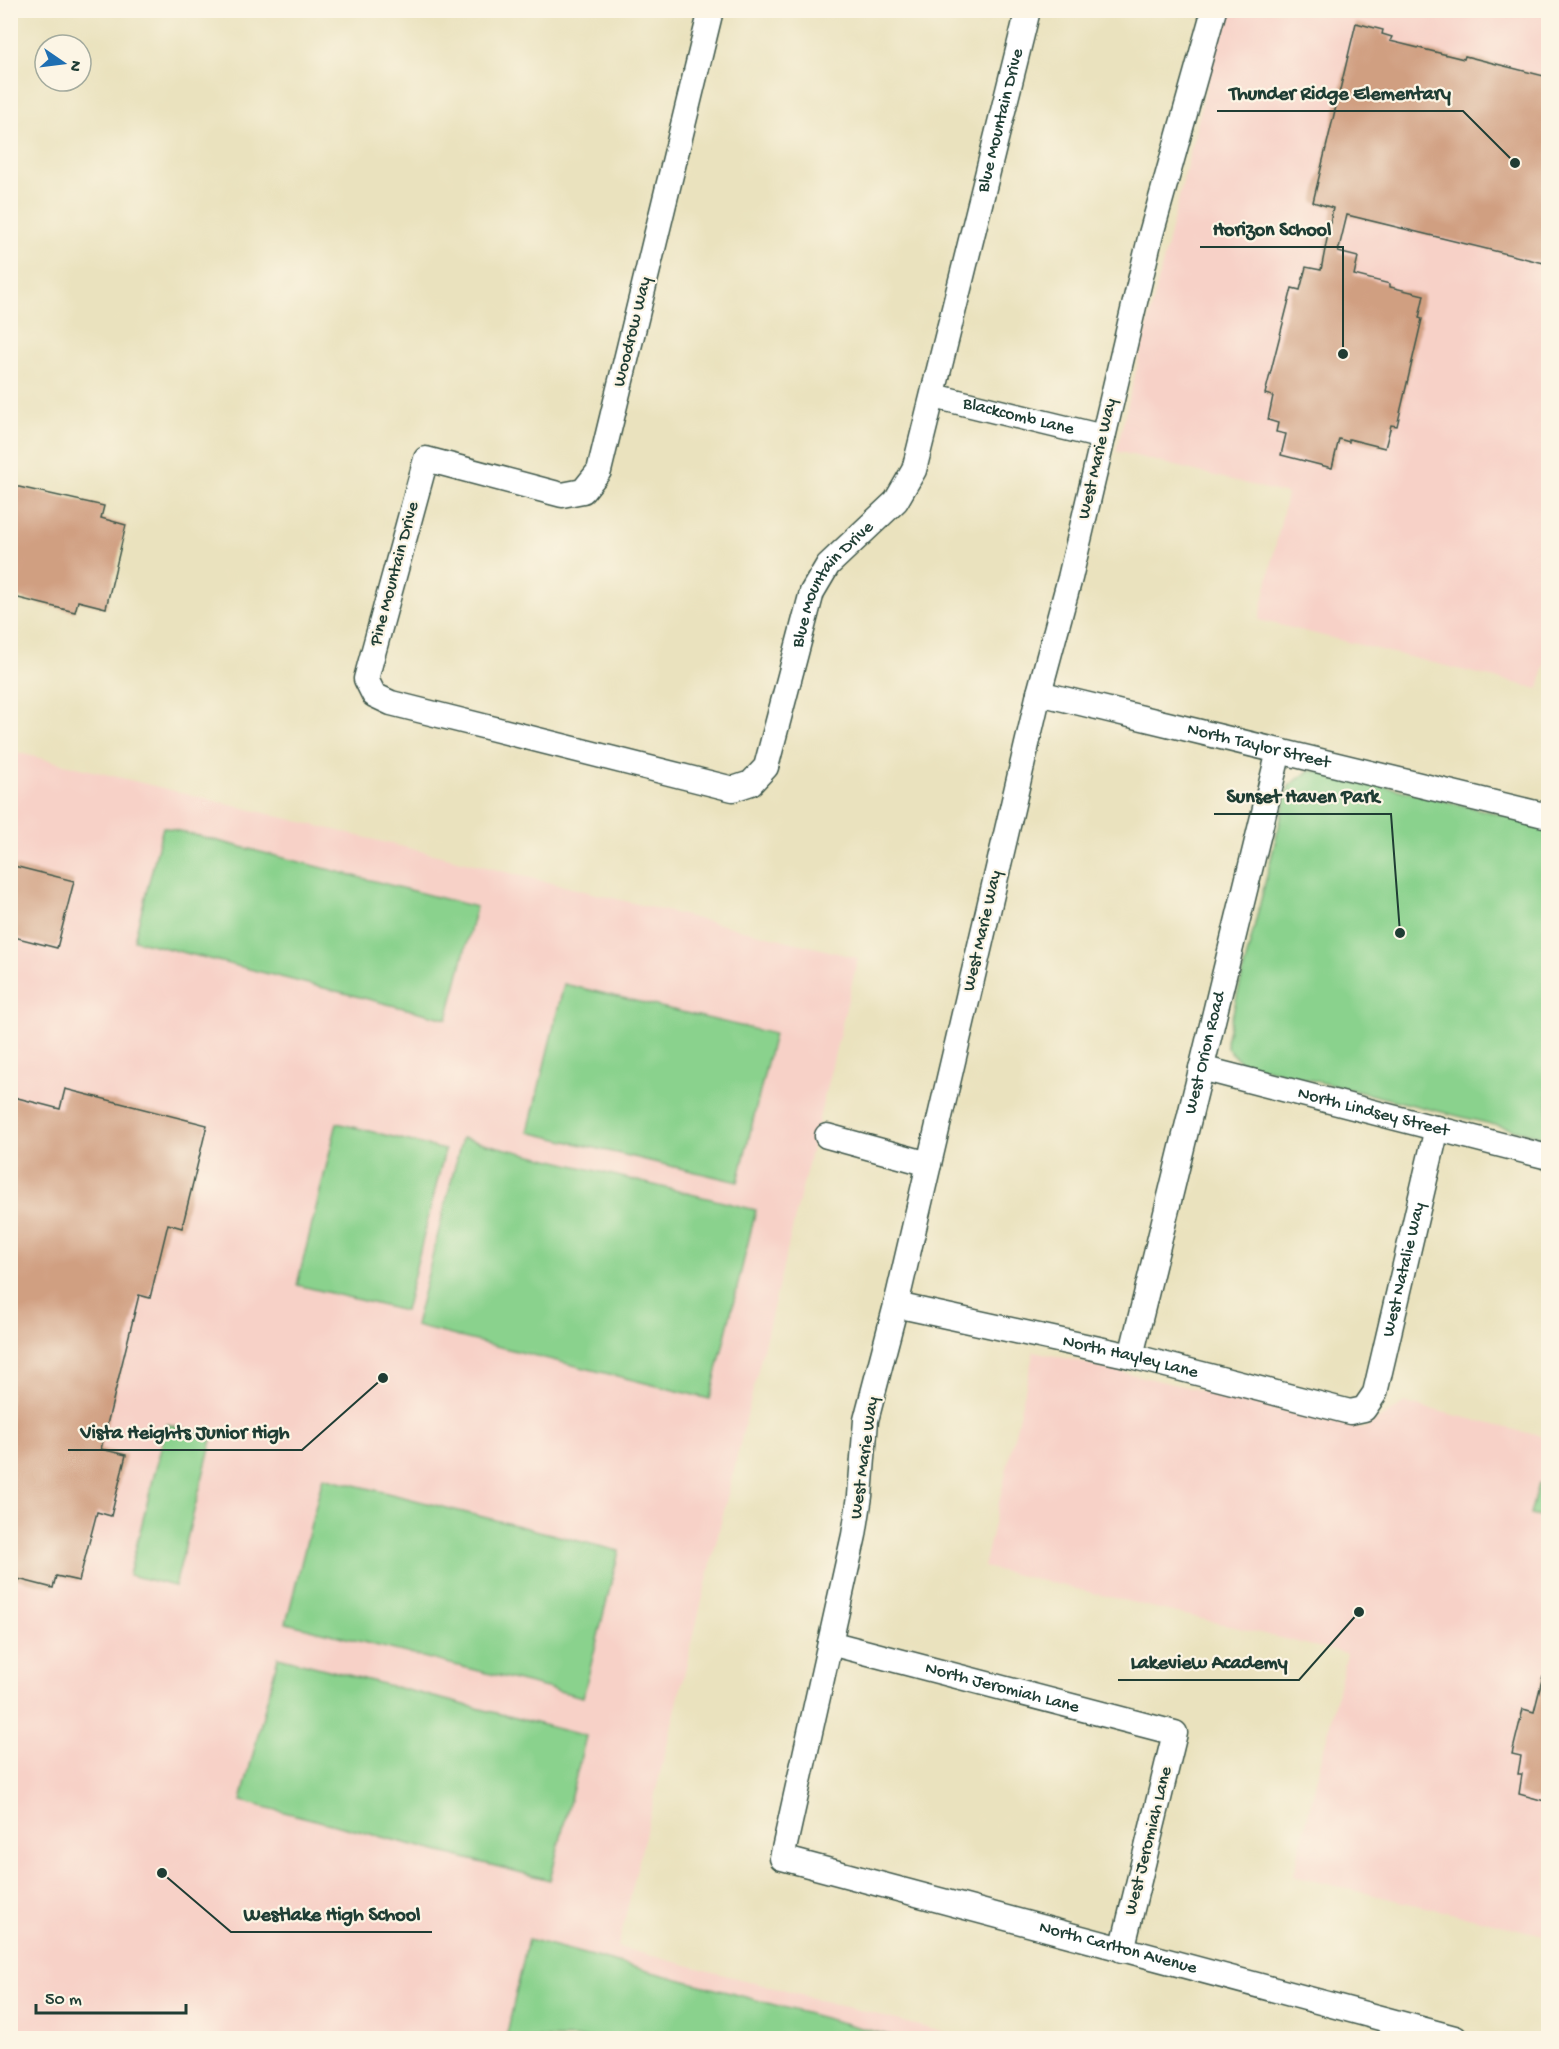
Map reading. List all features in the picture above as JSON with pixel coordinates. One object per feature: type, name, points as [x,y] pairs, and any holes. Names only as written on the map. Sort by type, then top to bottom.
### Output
[{"type":"street","name":"Woodrow Way","points":[[426,459],[562,495],[583,491],[599,471],[711,10]]},
{"type":"street","name":"Blue Mountain Drive","points":[[370,689],[374,696],[391,703],[733,789],[751,783],[766,767],[812,592],[828,565],[896,501],[914,470],[1028,10]]},
{"type":"street","name":"West Marie Way","points":[[782,1858],[854,1535],[860,1496],[866,1420],[896,1305],[1039,693],[1070,578],[1160,196],[1214,10]]},
{"type":"street","name":"Blackcomb Lane","points":[[934,396],[1103,437]]},
{"type":"street","name":"Pine Mountain Drive","points":[[370,689],[366,679],[426,459]]},
{"type":"street","name":"North Taylor Street","points":[[1039,693],[1548,816]]},
{"type":"street","name":"West Orion Road","points":[[1131,1356],[1279,751]]},
{"type":"street","name":"North Lindsey Street","points":[[1201,1068],[1548,1157]]},
{"type":"street","name":"West Natalie Way","points":[[1364,1409],[1375,1393],[1437,1128]]},
{"type":"street","points":[[827,1136],[929,1164]]},
{"type":"street","name":"North Hayley Lane","points":[[896,1305],[1131,1356],[1350,1412],[1364,1409]]},
{"type":"street","name":"North Jeromiah Lane","points":[[830,1643],[1175,1733]]},
{"type":"street","name":"West Jeromiah Lane","points":[[1122,1950],[1175,1733]]},
{"type":"street","name":"North Carlton Avenue","points":[[782,1858],[1455,2038]]},
{"type":"shaded area","points":[[1225,11],[1548,11],[1548,650],[1539,689],[1259,620],[1287,494],[1116,451]]},
{"type":"shaded area","points":[[11,751],[858,958],[618,1947],[965,2038],[11,2038]]},
{"type":"shaded area","points":[[1034,1351],[1363,1429],[1405,1403],[1548,1438],[1548,1936],[1293,1876],[1347,1654],[984,1567]]},
{"type":"green space","points":[[1309,771],[1322,771],[1548,826],[1548,1138],[1242,1063],[1227,1048],[1226,1041],[1289,786]]},
{"type":"green space","points":[[163,827],[476,907],[447,1019],[134,940]]},
{"type":"green space","points":[[564,984],[774,1034],[738,1182],[528,1132]]},
{"type":"green space","points":[[337,1123],[445,1150],[405,1311],[297,1285]]},
{"type":"green space","points":[[462,1138],[756,1210],[710,1399],[415,1326]]},
{"type":"green space","points":[[167,1424],[213,1436],[175,1586],[129,1575]]},
{"type":"green space","points":[[323,1477],[619,1551],[583,1697],[286,1623]]},
{"type":"green space","points":[[1538,1484],[1548,1486],[1548,1519],[1530,1515]]},
{"type":"green space","points":[[278,1657],[586,1736],[550,1880],[241,1801]]},
{"type":"green space","points":[[528,1939],[899,2038],[506,2038]]},
{"type":"building","points":[[1356,23],[1383,30],[1382,34],[1392,37],[1390,41],[1464,59],[1465,56],[1548,77],[1548,264],[1347,215],[1338,252],[1358,257],[1354,275],[1424,295],[1419,318],[1422,319],[1397,426],[1391,425],[1385,448],[1349,439],[1349,442],[1339,439],[1332,468],[1281,455],[1286,434],[1276,432],[1278,423],[1268,420],[1273,396],[1265,394],[1292,288],[1300,290],[1306,267],[1321,270],[1333,208],[1313,202]]},
{"type":"building","points":[[10,485],[104,506],[101,518],[126,525],[106,608],[78,601],[75,612],[10,596]]},
{"type":"building","points":[[10,865],[74,881],[57,948],[10,936]]},
{"type":"building","points":[[65,1089],[207,1125],[182,1228],[168,1224],[150,1298],[139,1295],[101,1449],[126,1455],[111,1516],[97,1512],[79,1581],[56,1576],[53,1588],[10,1577],[10,1096],[60,1109]]},
{"type":"building","points":[[1543,1676],[1548,1677],[1548,1802],[1519,1794],[1522,1774],[1518,1774],[1521,1756],[1512,1754],[1523,1709],[1534,1712]]},
{"type":"place","name":"Thunder Ridge Elementary","points":[[1515,163]]},
{"type":"place","name":"Horizon School","points":[[1343,354]]},
{"type":"place","name":"Sunset Haven Park","points":[[1400,933]]},
{"type":"place","name":"Vista Heights Junior High","points":[[383,1378]]},
{"type":"place","name":"Lakeview Academy","points":[[1359,1612]]},
{"type":"place","name":"Westlake High School","points":[[162,1873]]}]
